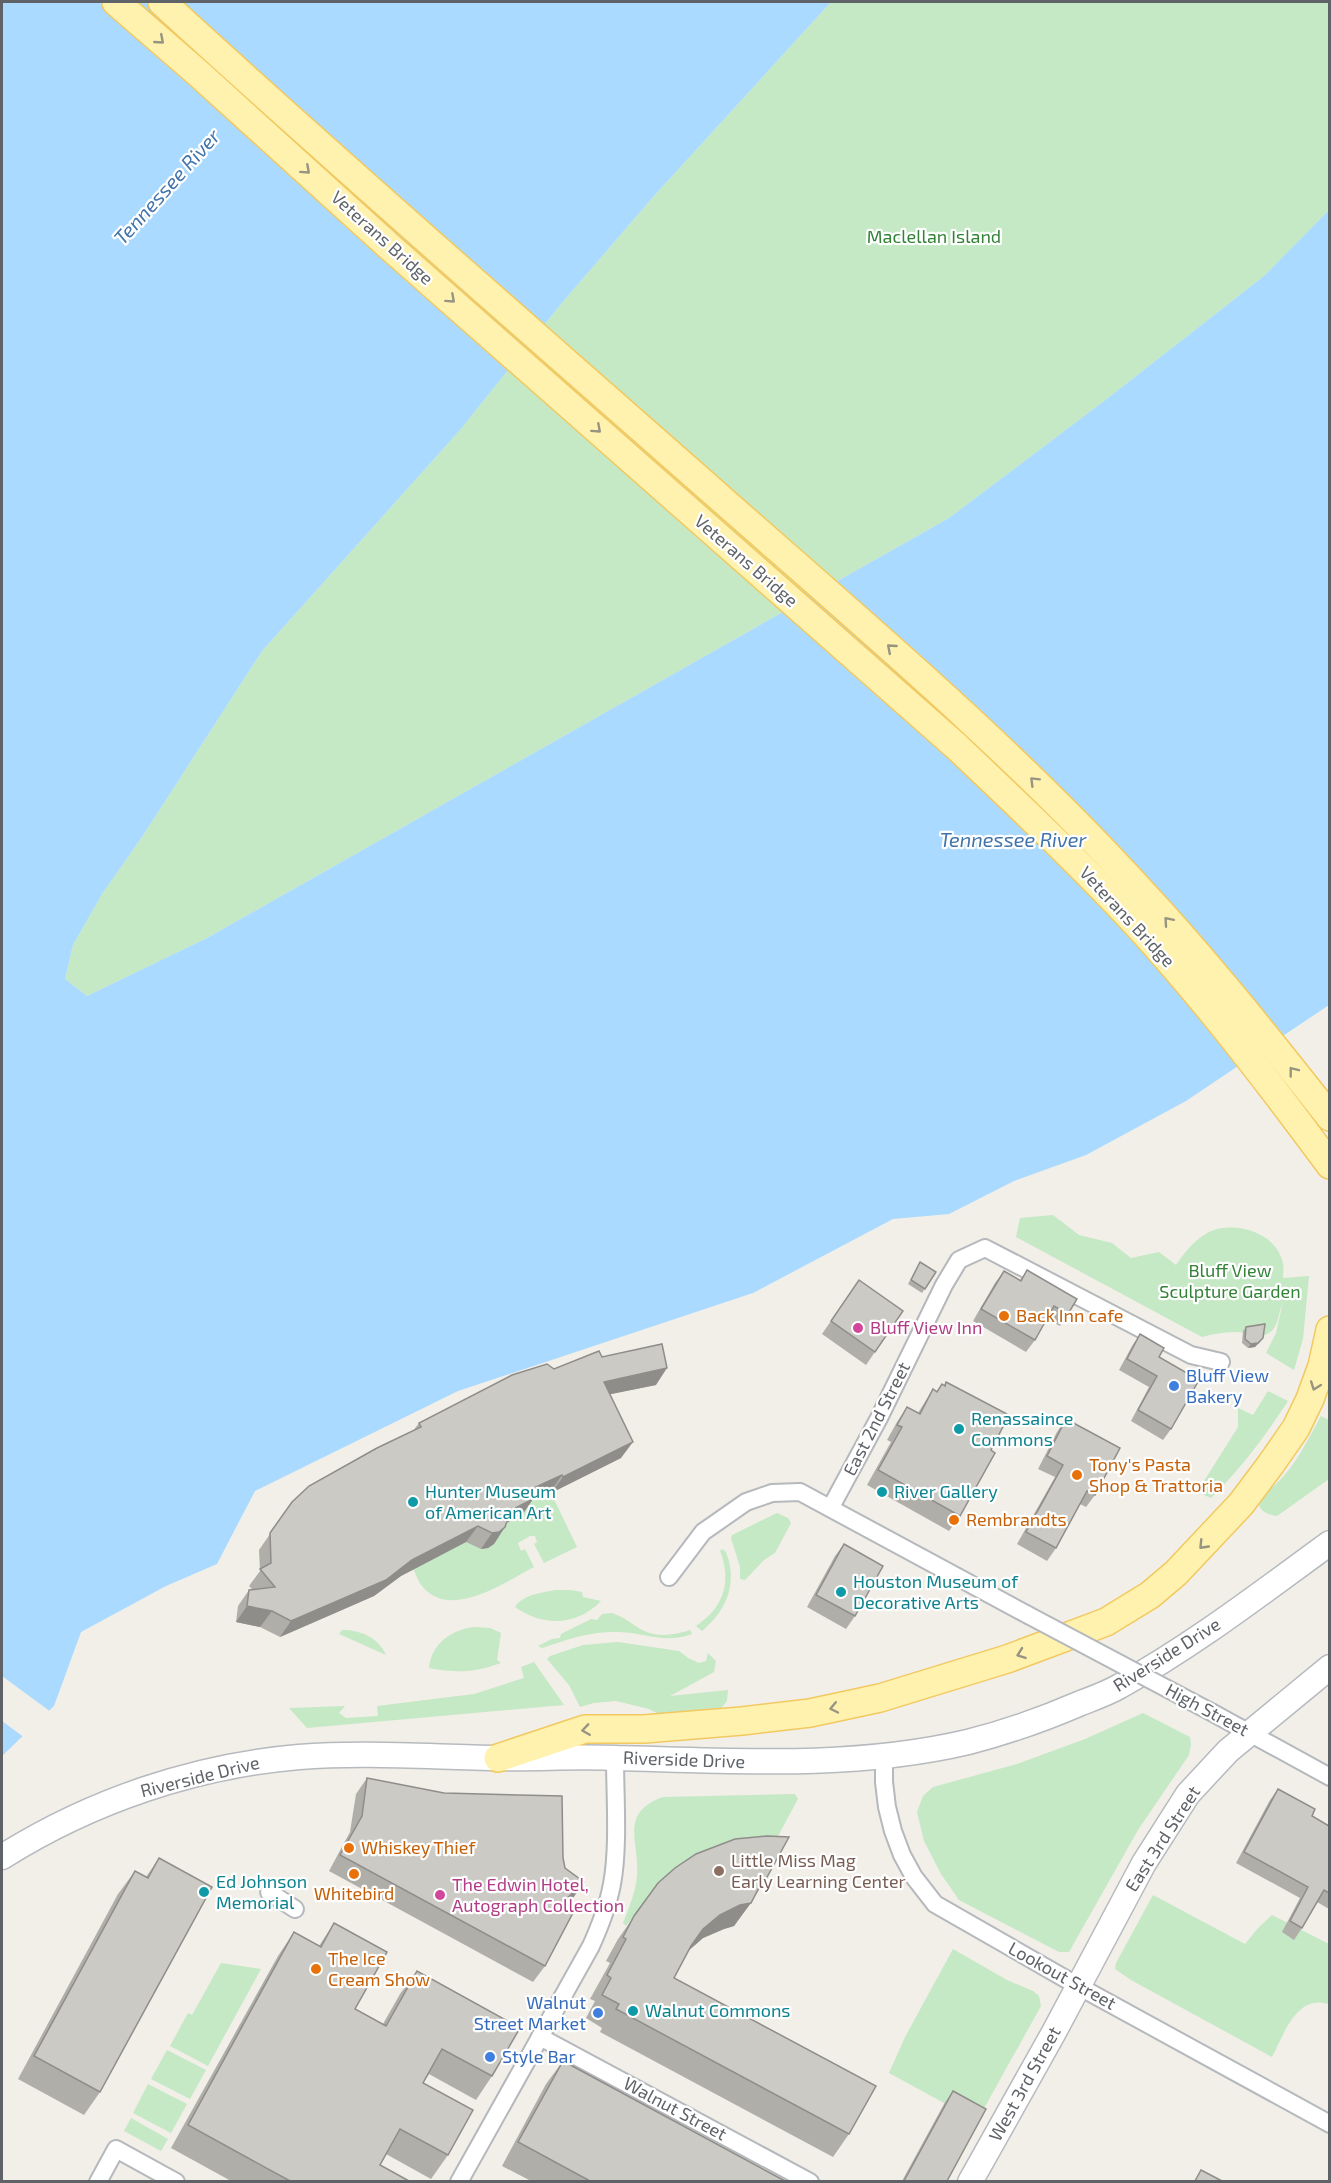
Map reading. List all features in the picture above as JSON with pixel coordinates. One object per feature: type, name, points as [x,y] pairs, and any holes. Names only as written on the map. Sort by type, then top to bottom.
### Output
[{"type":"main road","name":"Veterans Bridge","points":[[116,2],[956,746],[1032,817],[1102,888],[1183,977],[1257,1066],[1326,1160]]},
{"type":"main road","name":"Veterans Bridge","points":[[162,2],[305,133],[903,658],[1033,779],[1142,892],[1246,1011],[1329,1117]]},
{"type":"main road","points":[[1326,1160],[1329,1185]]},
{"type":"main road","points":[[498,1758],[585,1729],[644,1729],[810,1713],[880,1698],[1007,1659],[1106,1622],[1150,1595],[1176,1573],[1241,1504],[1296,1428],[1322,1366],[1329,1330]]},
{"type":"main road","name":"Riverside Drive","points":[[2,1857],[58,1825],[98,1806],[170,1782],[261,1761],[346,1755],[615,1758],[741,1763],[884,1757],[967,1742],[1029,1724],[1117,1688],[1216,1626],[1329,1544]]},
{"type":"main road","name":"East 3rd Street","points":[[1078,1986],[1144,1863],[1188,1794],[1228,1751],[1329,1667]]},
{"type":"main road","name":"West 3rd Street","points":[[970,2181],[1078,1986]]},
{"type":"street","name":"East 2nd Street","points":[[831,1507],[879,1418],[944,1285],[959,1260],[985,1248],[1191,1355],[1221,1362]]},
{"type":"street","name":"High Street","points":[[669,1577],[703,1532],[746,1502],[772,1492],[800,1492],[1329,1777]]},
{"type":"street","name":"Lookout Street","points":[[884,1757],[887,1807],[893,1831],[914,1877],[935,1904],[1078,1986],[1329,2124]]},
{"type":"street","points":[[459,2181],[591,1946],[607,1906],[615,1859],[615,1758]]},
{"type":"street","points":[[269,1892],[295,1909]]},
{"type":"street","name":"Walnut Street","points":[[540,2037],[810,2181]]},
{"type":"street","points":[[98,2181],[116,2149],[176,2181]]},
{"type":"green space","name":"Maclellan Island","points":[[831,2],[1329,2],[1329,210],[1264,276],[949,518],[207,938],[87,996],[65,979],[73,945],[102,894],[142,837],[262,651],[460,430],[561,304],[653,197]]},
{"type":"green space","name":"Bluff View Sculpture Garden","points":[[1053,1215],[1079,1235],[1112,1243],[1131,1258],[1159,1252],[1176,1265],[1186,1251],[1209,1232],[1219,1229],[1243,1229],[1264,1237],[1279,1253],[1283,1266],[1283,1278],[1309,1276],[1303,1339],[1294,1370],[1266,1353],[1276,1333],[1283,1302],[1274,1328],[1266,1335],[1259,1337],[1253,1334],[1231,1332],[1202,1337],[1016,1237],[1020,1218]]},
{"type":"green space","points":[[1268,1391],[1288,1401],[1252,1452],[1222,1487],[1211,1498],[1202,1494],[1199,1489],[1238,1427],[1238,1408],[1253,1415]]},
{"type":"green space","points":[[1321,1416],[1329,1420],[1329,1479],[1277,1516],[1265,1512],[1259,1506],[1259,1500],[1290,1468]]},
{"type":"green space","points":[[540,1450],[551,1493],[577,1547],[544,1563],[534,1544],[537,1542],[535,1536],[530,1536],[518,1543],[521,1551],[525,1549],[534,1567],[478,1595],[447,1600],[434,1596],[422,1586],[413,1569],[470,1540],[488,1548],[494,1544]]},
{"type":"green space","points":[[777,1513],[788,1518],[791,1523],[775,1553],[764,1560],[745,1580],[740,1579],[740,1567],[732,1535]]},
{"type":"green space","points":[[722,1549],[726,1552],[731,1574],[728,1595],[718,1614],[702,1631],[696,1626],[713,1611],[723,1593],[725,1573],[720,1551]]},
{"type":"green space","points":[[556,1590],[582,1592],[583,1597],[601,1601],[581,1615],[560,1621],[537,1618],[515,1607],[523,1599]]},
{"type":"green space","points":[[612,1613],[648,1633],[660,1635],[690,1630],[692,1634],[664,1638],[609,1632],[580,1636],[542,1648],[538,1646],[560,1638],[561,1634],[591,1619],[597,1620],[602,1614]]},
{"type":"green space","points":[[475,1627],[490,1628],[501,1633],[497,1660],[501,1663],[465,1671],[429,1668],[434,1652],[444,1639],[458,1631]]},
{"type":"green space","points":[[342,1630],[355,1631],[368,1636],[378,1643],[386,1655],[339,1634]]},
{"type":"green space","points":[[618,1642],[679,1651],[699,1663],[706,1661],[708,1653],[716,1661],[714,1672],[670,1696],[728,1690],[727,1701],[716,1714],[666,1718],[649,1709],[616,1701],[580,1707],[569,1685],[547,1659],[583,1645]]},
{"type":"green space","points":[[534,1662],[564,1705],[307,1728],[289,1708],[345,1706],[339,1713],[346,1718],[378,1716],[377,1706],[474,1694],[524,1678],[521,1667]]},
{"type":"green space","points":[[1143,1713],[1190,1737],[1189,1755],[1138,1830],[1069,1952],[1059,1952],[959,1900],[941,1874],[924,1841],[917,1812],[923,1796],[933,1787],[1017,1764],[1085,1739]]},
{"type":"green space","points":[[795,1794],[798,1799],[765,1860],[642,1906],[626,1926],[623,1923],[637,1877],[634,1830],[636,1820],[640,1811],[649,1804],[663,1797]]},
{"type":"green space","points":[[1153,1895],[1245,1944],[1272,1915],[1329,1944],[1329,2004],[1318,2002],[1300,2010],[1287,2027],[1272,2057],[1131,1980],[1115,1969],[1116,1963]]},
{"type":"green space","points":[[953,1949],[1007,1980],[1033,1991],[1039,1996],[1041,2006],[977,2121],[889,2073],[905,2037]]},
{"type":"green space","points":[[221,1963],[261,1969],[208,2066],[170,2046],[188,2013],[192,2015]]},
{"type":"green space","points":[[167,2050],[206,2070],[190,2099],[151,2079]]},
{"type":"green space","points":[[148,2084],[187,2104],[171,2133],[133,2113]]},
{"type":"green space","points":[[131,2118],[168,2139],[161,2151],[124,2131]]},
{"type":"water","name":"Tennessee River","points":[[2,2],[831,2],[653,197],[561,304],[460,430],[262,651],[142,837],[102,894],[73,945],[65,979],[87,996],[207,938],[949,518],[1264,276],[1329,210],[1329,1005],[1186,1101],[1086,1155],[1014,1181],[949,1214],[893,1219],[753,1293],[458,1391],[255,1491],[217,1564],[166,1586],[81,1632],[54,1706],[2,1756]]},
{"type":"pier","points":[[2,1676],[51,1712],[25,1738],[2,1721]]},
{"type":"building","points":[[920,1262],[936,1272],[925,1289],[911,1280]]},
{"type":"building","points":[[1027,1270],[1077,1299],[1068,1314],[1054,1306],[1035,1340],[981,1309],[1004,1271],[1021,1281]]},
{"type":"building","name":"Bluff View Inn","points":[[859,1280],[903,1311],[875,1352],[831,1321]]},
{"type":"building","points":[[1265,1324],[1263,1338],[1258,1343],[1251,1344],[1245,1339],[1246,1327]]},
{"type":"building","points":[[1140,1334],[1164,1348],[1159,1357],[1199,1380],[1171,1429],[1138,1410],[1157,1376],[1127,1359]]},
{"type":"building","name":"Hunter Museum of American Art","points":[[662,1344],[667,1368],[604,1382],[633,1442],[563,1477],[562,1475],[529,1490],[533,1499],[506,1513],[505,1527],[499,1532],[492,1533],[478,1526],[412,1560],[386,1580],[291,1621],[272,1611],[247,1606],[249,1590],[275,1587],[260,1569],[271,1563],[270,1533],[292,1502],[309,1486],[377,1448],[421,1427],[419,1423],[512,1375],[547,1364],[554,1369],[599,1351],[602,1357]]},
{"type":"building","points":[[946,1382],[1009,1415],[991,1450],[995,1453],[960,1516],[878,1470],[902,1427],[897,1425],[907,1407],[920,1414],[933,1389],[937,1392],[942,1384],[945,1386]]},
{"type":"building","points":[[1066,1419],[1120,1448],[1095,1495],[1087,1491],[1056,1548],[1026,1532],[1063,1465],[1047,1456]]},
{"type":"building","name":"Houston Museum of Decorative Arts","points":[[844,1544],[883,1566],[855,1616],[816,1595]]},
{"type":"building","points":[[367,1778],[444,1793],[562,1796],[565,1868],[584,1882],[563,1902],[575,1909],[545,1966],[340,1855],[362,1816]]},
{"type":"building","points":[[1278,1789],[1315,1809],[1312,1816],[1329,1826],[1329,1893],[1324,1890],[1302,1928],[1290,1921],[1308,1887],[1244,1852]]},
{"type":"building","name":"Walnut Commons","points":[[767,1836],[789,1837],[751,1903],[740,1905],[720,1915],[703,1929],[674,1978],[876,2086],[849,2134],[616,2009],[619,2004],[602,1995],[611,1978],[607,1975],[626,1939],[623,1937],[634,1916],[658,1883],[696,1854],[735,1839]]},
{"type":"building","points":[[159,1858],[212,1887],[100,2092],[34,2056],[135,1871],[148,1878]]},
{"type":"building","points":[[334,1923],[387,1952],[355,2009],[386,2026],[417,1971],[520,2028],[492,2076],[442,2049],[423,2083],[473,2110],[448,2155],[400,2129],[380,2165],[409,2181],[290,2181],[188,2125],[294,1932],[321,1947]]},
{"type":"building","points":[[563,2061],[785,2181],[590,2181],[518,2142]]},
{"type":"building","points":[[953,2091],[986,2109],[947,2181],[904,2181]]},
{"type":"building","points":[[1201,2170],[1222,2181],[1195,2181]]},
{"type":"place","name":"Back Inn cafe","points":[[1004,1316]]},
{"type":"place","name":"Bluff View Inn","points":[[858,1328]]},
{"type":"place","name":"Bluff View Bakery","points":[[1174,1386]]},
{"type":"place","name":"Renassaince Commons","points":[[959,1429]]},
{"type":"place","name":"Tony's Pasta Shop & Trattoria","points":[[1077,1475]]},
{"type":"place","name":"River Gallery","points":[[882,1492]]},
{"type":"place","name":"Hunter Museum of American Art","points":[[413,1502]]},
{"type":"place","name":"Rembrandts","points":[[954,1520]]},
{"type":"place","name":"Houston Museum of Decorative Arts","points":[[841,1592]]},
{"type":"place","name":"Whiskey Thief","points":[[349,1848]]},
{"type":"place","name":"Little Miss Mag Early Learning Center","points":[[719,1871]]},
{"type":"place","name":"Whitebird","points":[[354,1874]]},
{"type":"place","name":"Ed Johnson Memorial","points":[[204,1892]]},
{"type":"place","name":"The Edwin Hotel, Autograph Collection","points":[[440,1895]]},
{"type":"place","name":"The Ice Cream Show","points":[[316,1969]]},
{"type":"place","name":"Walnut Commons","points":[[633,2011]]},
{"type":"place","name":"Walnut Street Market","points":[[598,2013]]},
{"type":"place","name":"Style Bar","points":[[490,2057]]}]
